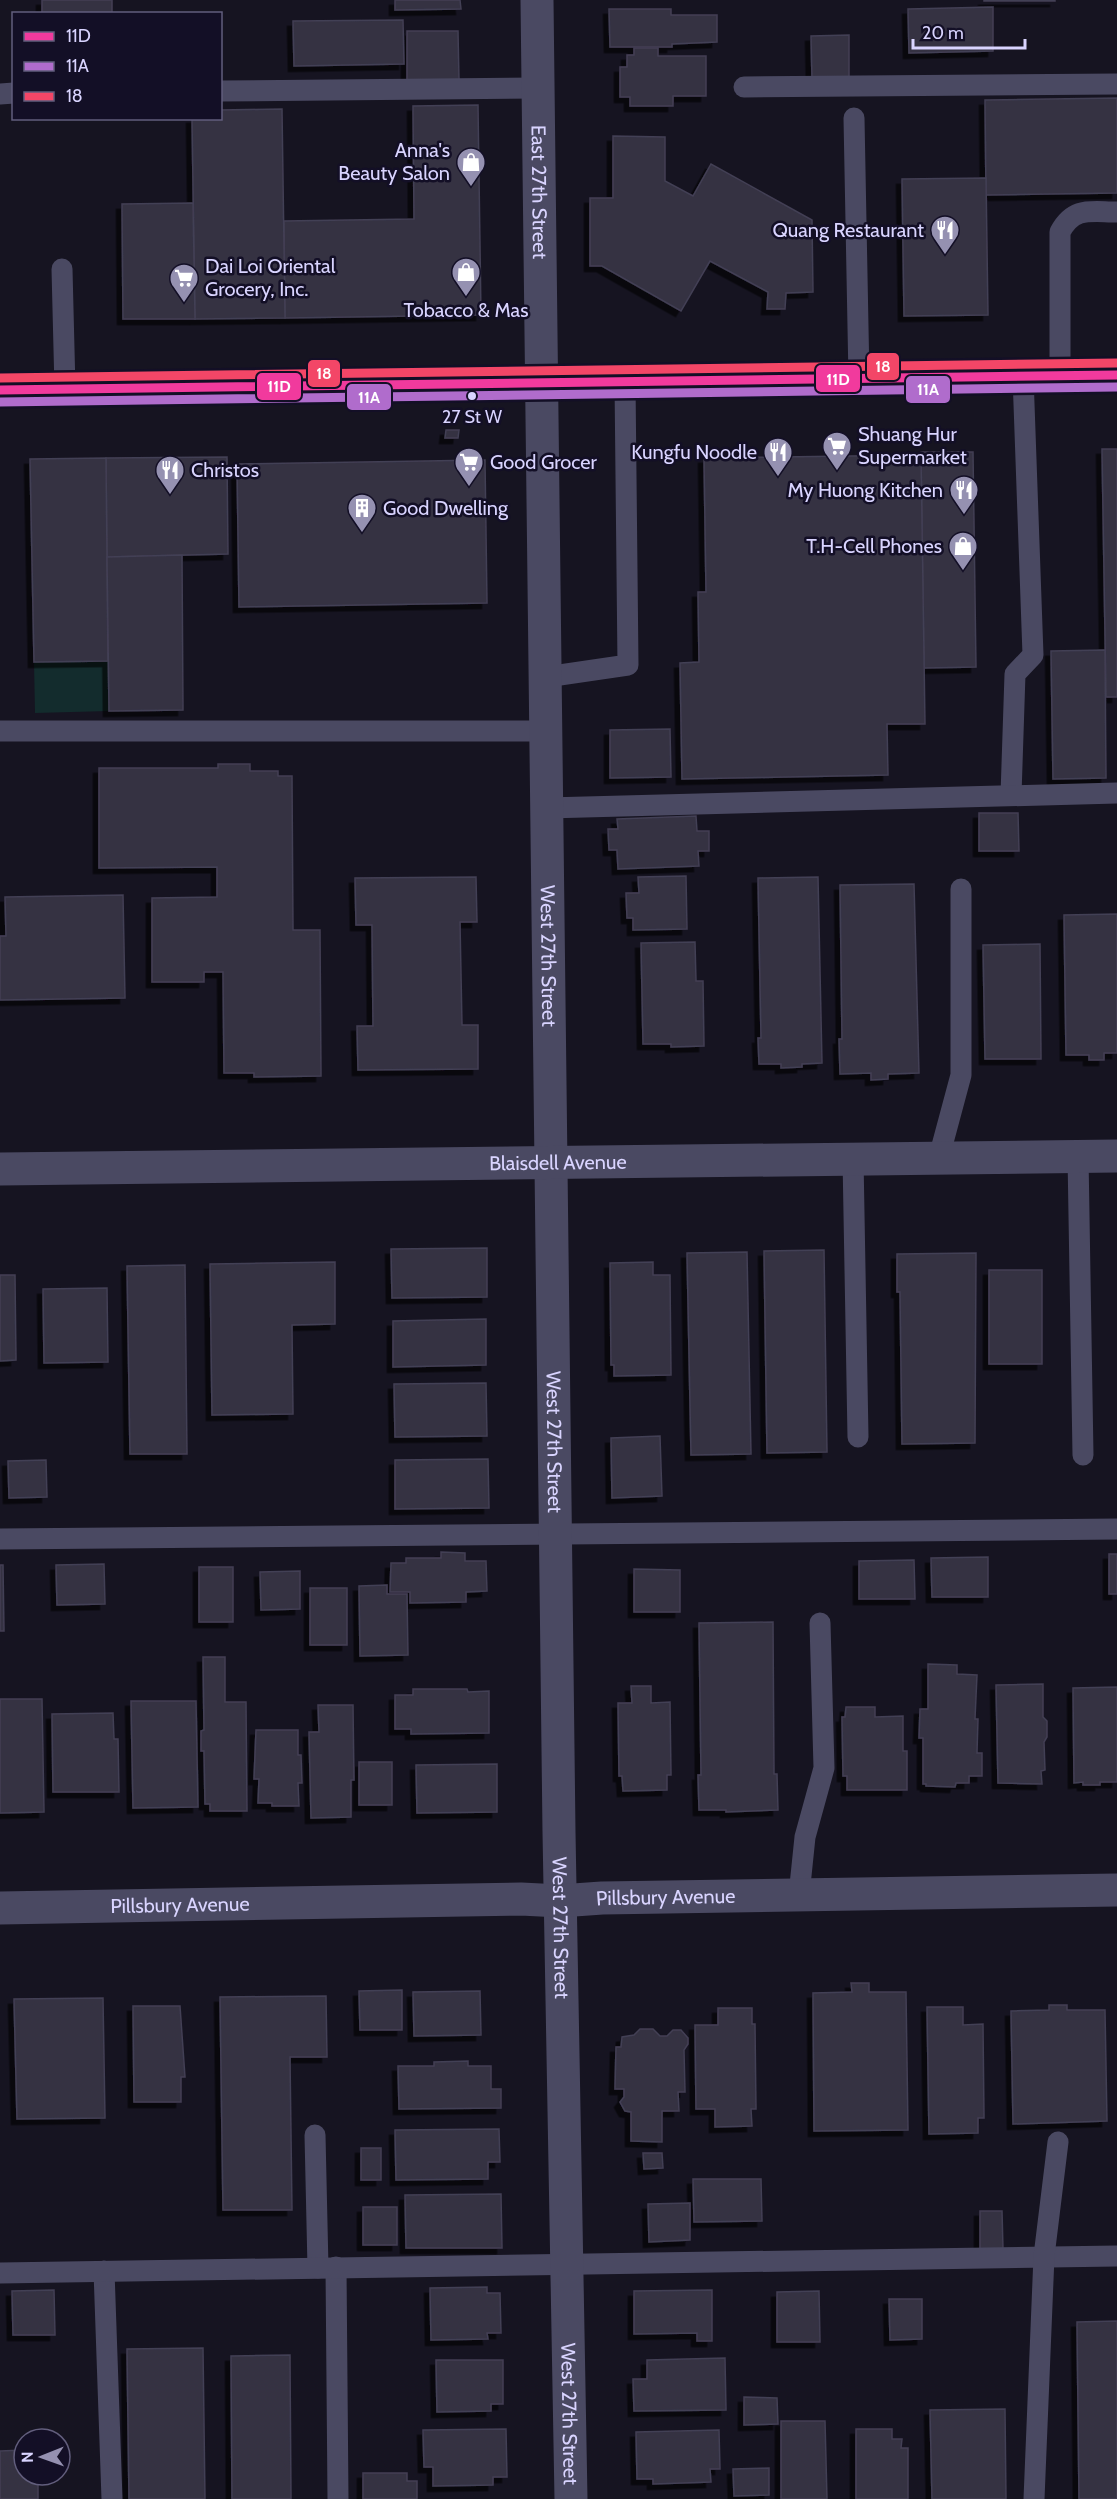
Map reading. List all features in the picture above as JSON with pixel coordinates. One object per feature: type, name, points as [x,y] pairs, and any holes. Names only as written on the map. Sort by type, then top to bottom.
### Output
[{"type":"street","name":"East 27th Street","points":[[537,0],[540,383]]},
{"type":"street","points":[[0,390],[1117,375]]},
{"type":"street","name":"West 27th Street","points":[[540,383],[546,678],[560,1901],[571,2499]]},
{"type":"street","name":"Blaisdell Avenue","points":[[0,1169],[1117,1156]]},
{"type":"street","name":"Pillsbury Avenue","points":[[0,1908],[521,1899],[560,1901],[602,1898],[1117,1890]]},
{"type":"lane","points":[[744,87],[1117,84]]},
{"type":"lane","points":[[222,91],[538,88]]},
{"type":"lane","points":[[854,118],[859,379]]},
{"type":"lane","points":[[1060,376],[1060,232],[1066,221],[1077,213],[1117,212]]},
{"type":"lane","points":[[62,269],[65,389]]},
{"type":"lane","points":[[1011,795],[1015,674],[1033,655],[1023,376]]},
{"type":"lane","points":[[546,678],[628,664],[625,382]]},
{"type":"lane","points":[[0,732],[546,731]]},
{"type":"lane","points":[[547,808],[1117,792]]},
{"type":"lane","points":[[939,1157],[961,1075],[961,889]]},
{"type":"lane","points":[[1078,1156],[1083,1455]]},
{"type":"lane","points":[[853,1158],[858,1437]]},
{"type":"lane","points":[[0,1539],[1117,1529]]},
{"type":"lane","points":[[799,1895],[805,1837],[824,1768],[820,1623]]},
{"type":"lane","points":[[315,2135],[327,2268],[338,2499]]},
{"type":"lane","points":[[1034,2499],[1044,2256],[1058,2142]]},
{"type":"lane","points":[[0,2272],[1117,2256]]},
{"type":"lane","points":[[104,2271],[112,2499]]},
{"type":"green space","points":[[108,661],[109,711],[35,713],[34,662]]},
{"type":"building","points":[[42,0],[112,0],[112,12],[42,12]]},
{"type":"building","points":[[395,0],[460,0],[461,9],[395,10]]},
{"type":"building","points":[[1055,0],[1055,1],[984,1]]},
{"type":"building","points":[[993,7],[993,51],[909,53],[908,9]]},
{"type":"building","points":[[609,9],[671,9],[671,15],[717,15],[717,42],[672,44],[672,47],[610,47]]},
{"type":"building","points":[[403,20],[404,64],[294,66],[293,21]]},
{"type":"building","points":[[407,31],[458,31],[459,80],[407,81]]},
{"type":"building","points":[[849,35],[849,80],[812,79],[811,36]]},
{"type":"building","points":[[634,48],[658,48],[658,56],[706,56],[706,96],[673,96],[673,106],[630,106],[630,97],[620,97],[620,67],[627,67],[627,55],[634,55]]},
{"type":"building","points":[[1117,98],[1117,193],[986,195],[985,100]]},
{"type":"building","points":[[478,105],[481,315],[285,318],[284,221],[414,219],[413,106]]},
{"type":"building","points":[[282,109],[285,318],[195,319],[192,120],[222,120],[222,110]]},
{"type":"building","points":[[613,136],[665,137],[665,181],[693,196],[711,164],[812,220],[813,292],[786,293],[785,309],[767,309],[768,292],[710,261],[681,311],[602,266],[590,266],[590,198],[613,198]]},
{"type":"building","name":"Quang Restaurant","points":[[986,178],[988,315],[904,316],[902,179]]},
{"type":"building","points":[[193,203],[195,319],[123,319],[122,204]]},
{"type":"building","points":[[446,430],[459,430],[458,438],[445,438]]},
{"type":"building","points":[[1102,449],[1117,449],[1117,697],[1106,697]]},
{"type":"building","points":[[921,452],[973,452],[976,667],[924,668]]},
{"type":"building","points":[[921,455],[925,724],[887,724],[888,775],[682,779],[680,663],[699,662],[698,592],[706,592],[704,458]]},
{"type":"building","points":[[227,457],[228,554],[107,557],[106,458]]},
{"type":"building","points":[[106,458],[108,661],[34,662],[30,459]]},
{"type":"building","name":"Good Dwelling","points":[[485,460],[487,603],[239,607],[237,464]]},
{"type":"building","points":[[182,555],[183,710],[109,711],[107,557]]},
{"type":"building","points":[[1105,650],[1106,778],[1053,779],[1051,651]]},
{"type":"building","points":[[670,729],[671,777],[610,778],[610,730]]},
{"type":"building","points":[[218,764],[250,764],[250,771],[278,771],[278,776],[292,776],[293,930],[320,930],[321,1076],[254,1077],[254,1073],[224,1073],[223,972],[204,972],[204,982],[152,982],[152,898],[217,897],[217,867],[99,868],[99,768],[218,768]]},
{"type":"building","points":[[979,813],[1018,813],[1019,851],[979,851]]},
{"type":"building","points":[[696,816],[697,831],[709,831],[709,851],[698,851],[699,866],[618,869],[617,850],[609,850],[608,829],[618,829],[617,819]]},
{"type":"building","points":[[686,876],[687,929],[633,930],[633,918],[627,918],[626,893],[639,893],[638,877]]},
{"type":"building","points":[[476,877],[477,922],[460,922],[462,1025],[478,1025],[478,1069],[358,1070],[357,1026],[373,1026],[372,925],[356,925],[355,878]]},
{"type":"building","points":[[818,877],[822,1063],[781,1068],[781,1064],[759,1064],[758,1038],[761,1038],[758,878]]},
{"type":"building","points":[[914,884],[919,1073],[888,1074],[888,1079],[871,1080],[871,1073],[840,1074],[839,1039],[842,1039],[840,885]]},
{"type":"building","points":[[123,895],[125,998],[0,1000],[0,936],[6,936],[5,897]]},
{"type":"building","points":[[1117,914],[1117,1053],[1104,1053],[1104,1060],[1089,1060],[1089,1055],[1066,1055],[1064,915]]},
{"type":"building","points":[[695,942],[696,981],[703,981],[704,1046],[671,1047],[671,1044],[643,1044],[641,943]]},
{"type":"building","points":[[1040,944],[1041,1059],[985,1059],[983,945]]},
{"type":"building","points":[[487,1248],[487,1297],[392,1298],[391,1249]]},
{"type":"building","points":[[824,1250],[827,1452],[767,1453],[764,1251]]},
{"type":"building","points":[[747,1252],[751,1454],[691,1455],[687,1253]]},
{"type":"building","points":[[976,1253],[975,1443],[902,1444],[900,1292],[897,1292],[897,1254]]},
{"type":"building","points":[[335,1262],[335,1324],[292,1325],[293,1414],[212,1415],[210,1264]]},
{"type":"building","points":[[653,1262],[653,1275],[670,1275],[671,1375],[614,1376],[614,1365],[611,1365],[610,1263]]},
{"type":"building","points":[[185,1265],[187,1454],[130,1454],[127,1266]]},
{"type":"building","points":[[989,1270],[1042,1270],[1042,1364],[989,1364]]},
{"type":"building","points":[[0,1275],[15,1275],[16,1360],[0,1361]]},
{"type":"building","points":[[107,1288],[108,1362],[44,1363],[43,1289]]},
{"type":"building","points":[[486,1319],[486,1365],[393,1367],[393,1321]]},
{"type":"building","points":[[486,1383],[487,1436],[395,1437],[394,1384]]},
{"type":"building","points":[[660,1436],[662,1496],[612,1498],[611,1438]]},
{"type":"building","points":[[488,1459],[489,1508],[395,1509],[395,1460]]},
{"type":"building","points":[[46,1460],[47,1497],[9,1498],[8,1461]]},
{"type":"building","points":[[441,1552],[465,1553],[465,1561],[486,1561],[487,1591],[466,1592],[466,1602],[410,1603],[410,1592],[390,1592],[391,1563],[406,1563],[406,1558],[441,1558]]},
{"type":"building","points":[[1109,1554],[1117,1554],[1117,1594],[1109,1594]]},
{"type":"building","points":[[988,1557],[988,1597],[932,1597],[931,1558]]},
{"type":"building","points":[[914,1560],[915,1599],[859,1599],[859,1561]]},
{"type":"building","points":[[104,1564],[105,1604],[57,1605],[56,1565]]},
{"type":"building","points":[[0,1565],[3,1565],[4,1631],[0,1631]]},
{"type":"building","points":[[199,1567],[233,1567],[233,1622],[199,1622]]},
{"type":"building","points":[[634,1569],[680,1570],[680,1612],[634,1612]]},
{"type":"building","points":[[300,1571],[300,1609],[261,1610],[260,1572]]},
{"type":"building","points":[[387,1585],[387,1594],[407,1594],[408,1655],[360,1656],[359,1586]]},
{"type":"building","points":[[310,1588],[347,1588],[347,1645],[310,1645]]},
{"type":"building","points":[[773,1622],[774,1774],[777,1774],[778,1810],[726,1812],[726,1810],[699,1810],[698,1775],[701,1775],[699,1623]]},
{"type":"building","points":[[203,1657],[225,1657],[225,1702],[246,1702],[247,1811],[210,1811],[210,1804],[205,1804],[204,1751],[201,1751],[201,1731],[204,1730]]},
{"type":"building","points":[[928,1664],[957,1665],[957,1674],[977,1675],[975,1719],[978,1719],[977,1753],[982,1753],[982,1776],[969,1776],[969,1783],[956,1783],[955,1787],[923,1784],[923,1738],[919,1738],[920,1709],[928,1709]]},
{"type":"building","points":[[1043,1684],[1043,1717],[1047,1721],[1047,1737],[1044,1742],[1045,1770],[1041,1771],[1042,1784],[998,1783],[996,1685]]},
{"type":"building","points":[[631,1686],[651,1686],[651,1703],[670,1702],[671,1775],[667,1775],[667,1790],[623,1791],[622,1776],[619,1776],[618,1703],[632,1703]]},
{"type":"building","points":[[1117,1687],[1117,1782],[1100,1782],[1100,1785],[1074,1783],[1073,1688]]},
{"type":"building","points":[[413,1689],[489,1691],[489,1733],[411,1734],[411,1729],[395,1729],[395,1695],[413,1695]]},
{"type":"building","points":[[0,1699],[42,1699],[44,1812],[0,1813]]},
{"type":"building","points":[[131,1701],[196,1701],[198,1807],[133,1808]]},
{"type":"building","points":[[318,1705],[353,1705],[354,1780],[351,1780],[351,1817],[311,1818],[309,1732],[319,1732]]},
{"type":"building","points":[[846,1707],[875,1707],[875,1717],[903,1716],[903,1751],[907,1751],[907,1790],[847,1790],[847,1776],[843,1776],[842,1717],[845,1717]]},
{"type":"building","points":[[113,1713],[114,1739],[118,1739],[119,1792],[53,1792],[52,1714]]},
{"type":"building","points":[[256,1730],[298,1730],[298,1755],[301,1755],[302,1783],[298,1783],[299,1806],[272,1806],[272,1803],[258,1803],[259,1779],[254,1779]]},
{"type":"building","points":[[359,1762],[392,1762],[392,1805],[359,1805]]},
{"type":"building","points":[[497,1764],[497,1812],[417,1813],[416,1765]]},
{"type":"building","points":[[851,1983],[869,1983],[869,1992],[906,1992],[908,2130],[814,2131],[813,1993],[852,1992]]},
{"type":"building","points":[[402,1990],[402,2030],[360,2030],[359,1991]]},
{"type":"building","points":[[480,1991],[481,2035],[414,2036],[413,1992]]},
{"type":"building","points":[[326,1996],[327,2057],[290,2057],[292,2210],[223,2210],[220,1997]]},
{"type":"building","points":[[103,1998],[105,2118],[17,2119],[14,1999]]},
{"type":"building","points":[[1049,2005],[1067,2005],[1067,2010],[1105,2010],[1107,2121],[1013,2124],[1011,2011],[1049,2010]]},
{"type":"building","points":[[133,2006],[180,2006],[185,2077],[181,2077],[181,2102],[134,2102]]},
{"type":"building","points":[[927,2007],[963,2007],[963,2025],[983,2024],[984,2118],[978,2118],[978,2133],[929,2134]]},
{"type":"building","points":[[718,2008],[752,2008],[752,2024],[755,2024],[756,2109],[751,2109],[752,2126],[715,2127],[715,2109],[696,2109],[695,2025],[718,2025]]},
{"type":"building","points":[[640,2029],[653,2029],[660,2036],[667,2036],[673,2030],[681,2030],[688,2038],[688,2044],[684,2050],[685,2092],[678,2092],[679,2111],[662,2111],[662,2142],[631,2141],[631,2112],[625,2111],[620,2102],[624,2097],[624,2089],[615,2089],[616,2047],[621,2047],[622,2037],[634,2035]]},
{"type":"building","points":[[468,2061],[468,2066],[491,2066],[491,2089],[501,2089],[501,2108],[399,2109],[398,2066],[434,2066],[434,2062]]},
{"type":"building","points":[[499,2129],[500,2162],[488,2162],[488,2179],[396,2180],[395,2130]]},
{"type":"building","points":[[361,2148],[381,2148],[381,2180],[361,2180]]},
{"type":"building","points":[[643,2153],[662,2153],[663,2168],[644,2169]]},
{"type":"building","points":[[693,2179],[761,2179],[762,2221],[694,2222]]},
{"type":"building","points":[[501,2194],[502,2248],[406,2248],[405,2195]]},
{"type":"building","points":[[690,2203],[690,2240],[649,2242],[648,2204]]},
{"type":"building","points":[[363,2207],[397,2207],[397,2245],[363,2245]]},
{"type":"building","points":[[980,2211],[1002,2211],[1003,2249],[980,2249]]},
{"type":"building","points":[[487,2287],[487,2293],[500,2293],[501,2333],[487,2333],[488,2339],[431,2340],[430,2288]]},
{"type":"building","points":[[54,2290],[55,2335],[13,2335],[12,2291]]},
{"type":"building","points":[[712,2290],[712,2341],[697,2341],[697,2333],[634,2334],[634,2291]]},
{"type":"building","points":[[819,2291],[820,2342],[777,2342],[777,2292]]},
{"type":"building","points":[[889,2299],[922,2299],[922,2339],[890,2340]]},
{"type":"building","points":[[1117,2321],[1117,2499],[1079,2499],[1077,2322]]},
{"type":"building","points":[[203,2348],[205,2499],[129,2499],[127,2349]]},
{"type":"building","points":[[290,2355],[291,2499],[232,2499],[231,2356]]},
{"type":"building","points":[[725,2358],[726,2410],[634,2411],[633,2379],[647,2379],[647,2360]]},
{"type":"building","points":[[436,2360],[503,2360],[503,2404],[491,2404],[491,2411],[437,2412]]},
{"type":"building","points":[[744,2397],[777,2398],[778,2424],[744,2425]]},
{"type":"building","points":[[1005,2409],[1006,2499],[932,2499],[930,2410]]},
{"type":"building","points":[[781,2421],[825,2421],[827,2499],[781,2499]]},
{"type":"building","points":[[506,2429],[507,2477],[493,2477],[493,2485],[433,2486],[433,2467],[424,2467],[423,2430]]},
{"type":"building","points":[[856,2429],[892,2429],[892,2439],[902,2439],[901,2448],[908,2448],[908,2499],[856,2499]]},
{"type":"building","points":[[719,2430],[720,2469],[710,2469],[711,2482],[653,2484],[653,2479],[637,2479],[636,2432]]},
{"type":"building","points":[[12,2450],[12,2487],[38,2487],[38,2499],[0,2499],[0,2451]]},
{"type":"building","points":[[769,2468],[769,2495],[734,2496],[733,2469]]},
{"type":"building","points":[[363,2473],[407,2473],[407,2481],[417,2481],[417,2499],[363,2499]]},
{"type":"transit line","name":"18","points":[[0,378],[1117,363]]},
{"type":"transit line","name":"11D","points":[[0,390],[1117,375]]},
{"type":"transit line","name":"11A","points":[[0,402],[1117,387]]},
{"type":"place","name":"Anna's Beauty Salon","points":[[471,188]]},
{"type":"place","name":"Quang Restaurant","points":[[945,256]]},
{"type":"place","name":"Tobacco & Mas","points":[[466,298]]},
{"type":"place","name":"Dai Loi Oriental Grocery, Inc.","points":[[184,304]]},
{"type":"place","name":"27 St W","points":[[472,396]]},
{"type":"place","name":"Shuang Hur Supermarket","points":[[837,472]]},
{"type":"place","name":"Kungfu Noodle","points":[[778,478]]},
{"type":"place","name":"Good Grocer","points":[[469,488]]},
{"type":"place","name":"Christos","points":[[170,496]]},
{"type":"place","name":"My Huong Kitchen","points":[[964,516]]},
{"type":"place","name":"Good Dwelling","points":[[362,534]]},
{"type":"place","name":"T.H-Cell Phones","points":[[963,572]]}]
